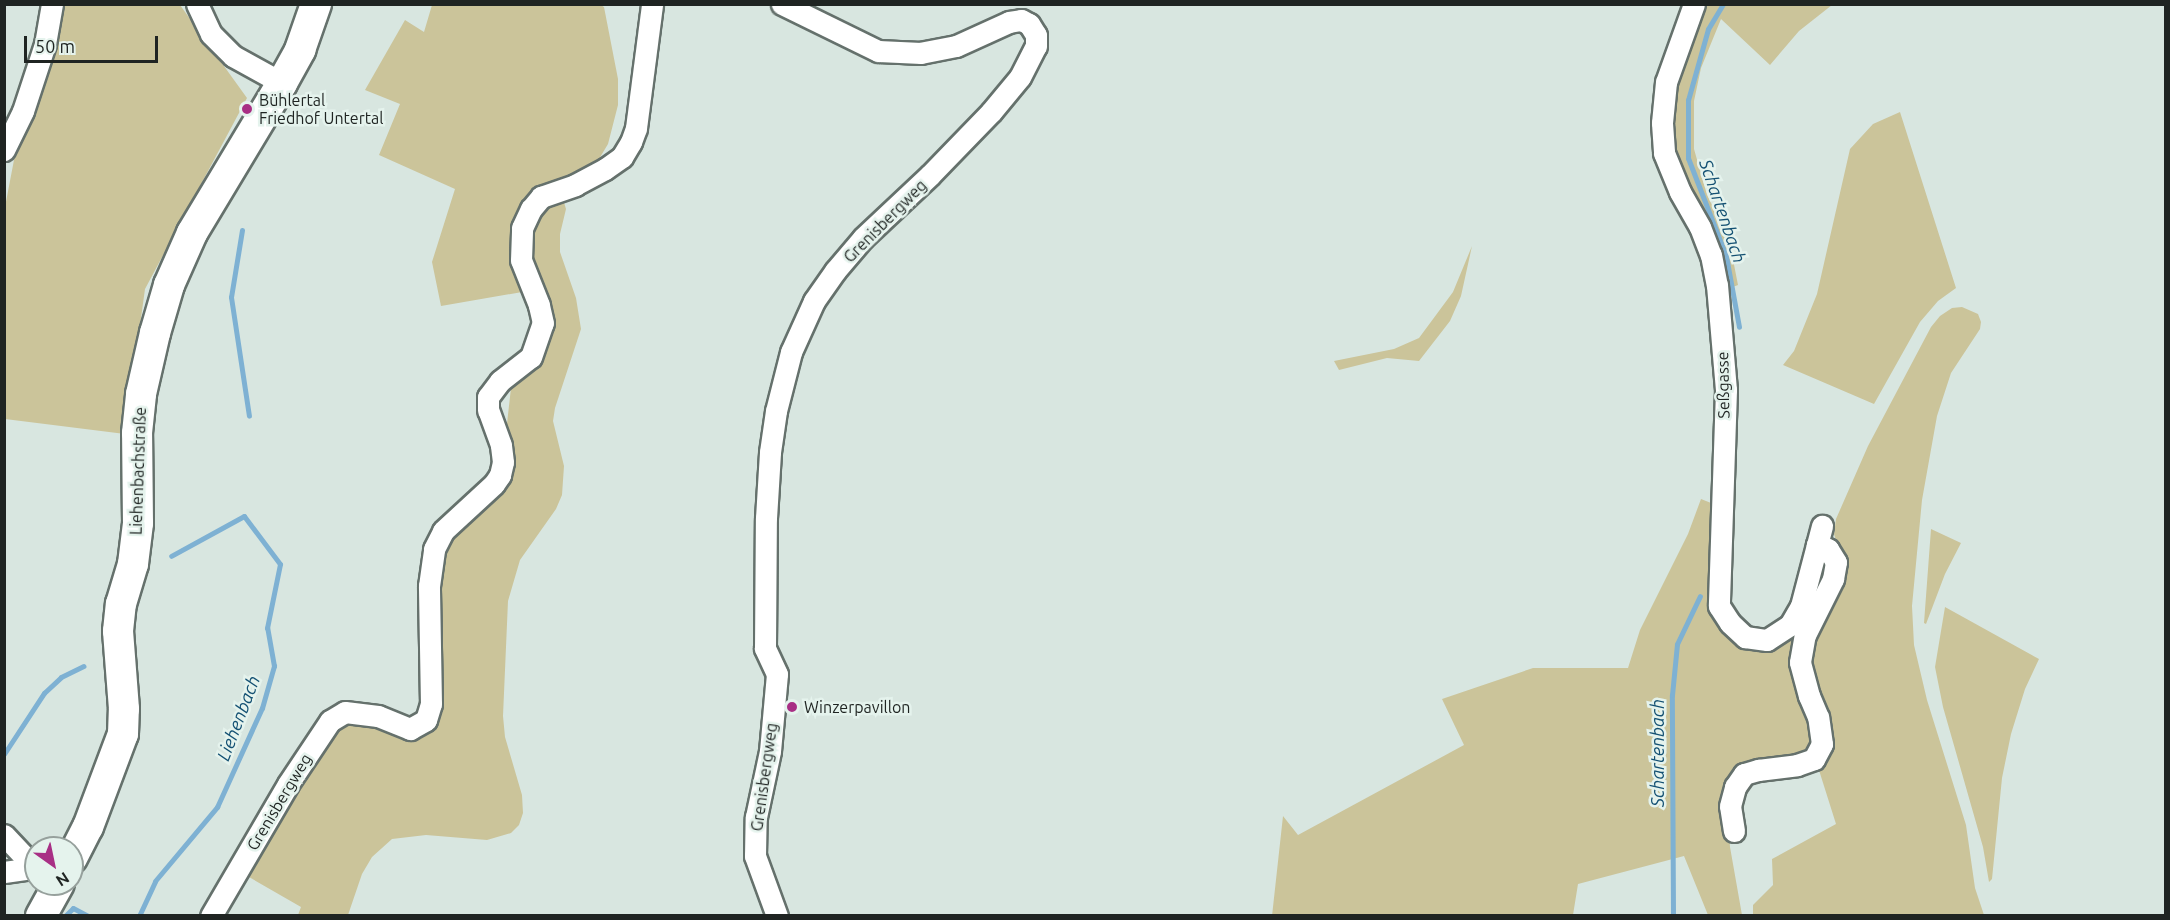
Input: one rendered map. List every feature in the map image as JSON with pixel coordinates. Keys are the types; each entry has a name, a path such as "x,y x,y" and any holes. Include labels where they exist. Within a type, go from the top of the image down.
{"street":[{"path":"4,150 23,111 45,44 52,4"},
{"path":"196,4 211,34 233,56 282,83"},
{"name":"Liehenbachstraße","path":"82,836 112,767 123,734 124,710 118,631 121,604 133,564 138,523 137,433 141,394 155,333 169,285 192,233 300,50 316,4"},
{"name":"Grenisbergweg","path":"211,915 288,784 330,721 345,712 378,716 410,729 426,720 431,704 429,586 434,549 443,531 454,518 494,484 500,474 503,462 501,445 488,410 488,397 500,381 531,357 543,323 539,305 521,260 522,228 531,208 541,197 605,169 622,157 631,142 636,128 652,4"},
{"name":"Grenisbergweg","path":"777,915 755,856 756,817 770,751 777,674 765,648 766,518 770,452 776,411 791,352 814,301 835,271 863,238 930,175 990,111 1020,77 1036,46 1036,35 1029,24 1021,20 1009,22 956,46 921,53 878,51 782,4"},
{"name":"Seßgasse","path":"1694,4 1666,82 1662,123 1664,153 1680,192 1700,227 1712,255 1717,285 1726,390 1719,606 1730,623 1745,637 1767,640 1790,625 1801,606 1820,536 1836,562 1833,579 1805,635 1800,663 1809,696 1818,717 1822,744 1814,759 1797,765 1744,774 1735,787 1730,806 1734,831"},
{"path":"4,835 24,856"},
{"path":"4,873 24,870"},
{"path":"41,915 52,896"}],"shaded area":[{"path":"599,4 604,7 618,79 618,105 608,144 599,159 584,170 533,194 528,291 441,306 432,262 455,189 379,155 400,104 365,90 405,20 424,32 432,5"},
{"path":"62,5 180,5 247,98 145,289 125,434 5,419 5,207 18,139"},
{"path":"1703,5 1832,5 1799,31 1770,65 1721,19 1701,68 1694,101 1694,149 1707,195 1729,239 1738,285 1725,290 1675,163 1669,99"},
{"path":"1900,112 1956,288 1938,301 1920,322 1874,404 1783,365 1794,351 1817,294 1850,149 1873,124"},
{"path":"563,199 566,209 560,234 560,252 576,298 581,329 555,408 553,421 564,466 562,495 556,509 520,560 508,601 503,716 505,737 522,795 523,813 519,825 511,833 487,840 426,835 392,839 372,857 362,874 348,915 298,915 301,907 242,873 334,728 350,717 371,719 414,738 430,733 434,726 434,663 442,545 500,486 512,379 538,355 526,248 541,206"},
{"path":"1472,246 1461,296 1450,321 1419,361 1387,358 1339,370 1334,361 1394,349 1419,338 1453,292"},
{"path":"1962,307 1978,314 1981,322 1980,329 1951,373 1937,416 1922,500 1912,606 1914,645 1927,700 1966,825 1975,888 1984,915 1753,916 1753,905 1773,885 1772,859 1836,824 1818,767 1807,662 1842,559 1834,534 1836,519 1868,446 1931,327 1940,316 1952,308"},
{"path":"1701,499 1716,505 1713,584 1762,648 1822,559 1828,562 1801,638 1816,730 1811,754 1760,764 1727,805 1730,847 1742,915 1708,915 1684,856 1578,884 1573,915 1272,916 1283,816 1298,835 1464,745 1442,699 1533,668 1628,668 1640,630 1688,534"},
{"path":"1931,529 1961,543 1945,574 1926,624 1924,623"},
{"path":"1945,607 2039,659 2025,689 2011,734 2002,778 1992,879 1989,882 1983,847 1943,707 1935,667"}],"waterway":[{"name":"Schartenbach","path":"1723,4 1708,29 1688,100 1688,158 1726,256 1739,327"},
{"name":"Liehenbach","path":"242,230 231,297 249,416"},
{"name":"Liehenbach","path":"139,916 155,881 217,807 262,708 274,666 267,628 280,564 244,516 171,556"},
{"name":"Schartenbach","path":"1673,916 1672,695 1677,644 1700,596"},
{"path":"4,754 44,693 61,677 84,666"},
{"name":"Liehenbach","path":"65,916 73,908 88,916"}],"place":[{"name":"Bühlertal Friedhof Untertal","path":"247,109"},
{"name":"Winzerpavillon","path":"792,707"}]}
